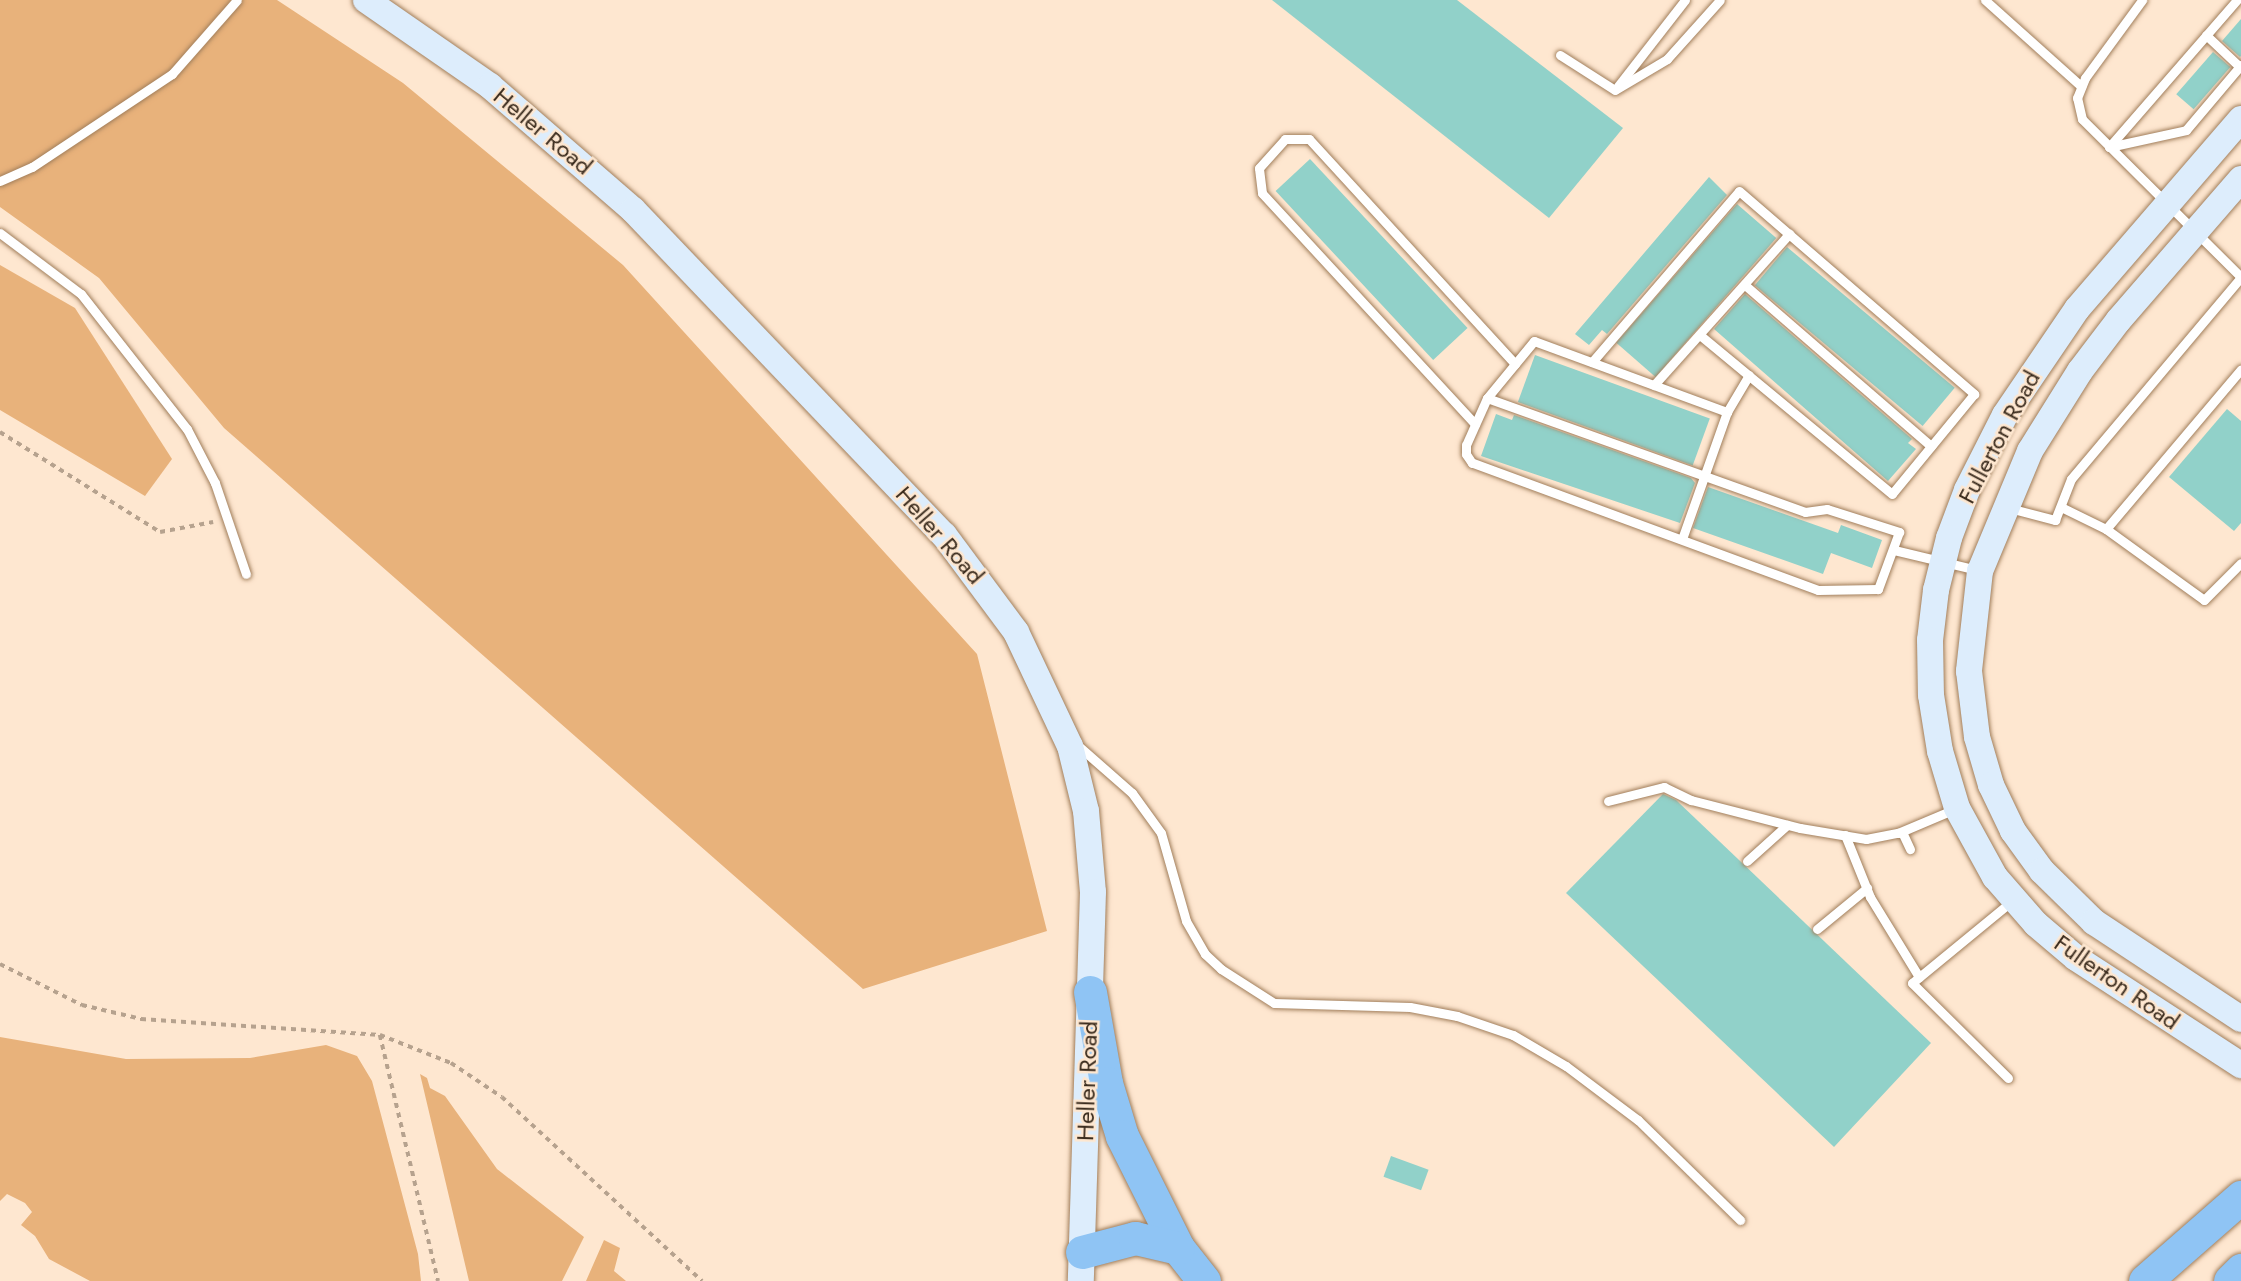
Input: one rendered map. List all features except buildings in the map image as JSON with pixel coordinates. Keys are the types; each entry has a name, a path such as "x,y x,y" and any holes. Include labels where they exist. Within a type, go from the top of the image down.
{"highway":[{"path":"1090,992 1106,1083 1122,1136 1178,1248 1204,1281"},
{"path":"2145,1281 2241,1197"},
{"path":"1082,1267 1135,1238 1178,1248"},
{"path":"2230,1281 2241,1269"}],"main road":[{"name":"Heller Road","path":"366,0 490,86 562,145 633,210 888,476 987,588 1023,643 1068,742 1086,811 1093,892 1082,1267"},
{"name":"Fullerton Road","path":"2241,119 2077,309 2021,389 1979,465 1942,562 1931,627 1931,695 1940,751 1957,808 1980,855 2013,900 2076,957 2241,1066"},
{"name":"Fullerton Road","path":"2241,179 2080,371 2046,422 2003,507 1980,571 1969,653 1973,714 1991,785 2013,831 2057,890 2084,914 2241,1019"}],"lane":[{"path":"0,181 32,167 172,74 237,0"},
{"path":"1615,90 1685,0"},
{"path":"1615,90 1667,59 1720,0"},
{"path":"1985,0 2081,86"},
{"path":"2003,507 2055,520 2071,479 2241,277 2193,234 2168,204 2082,119 2077,98 2081,86 2142,0"},
{"path":"2109,147 2237,0"},
{"path":"2109,147 2186,130 2241,66 2206,36"},
{"path":"1560,55 1615,90"},
{"path":"1475,424 1262,193 1259,168 1285,139 1309,139 1515,365"},
{"path":"1592,362 1739,191 1974,394 1892,494 1699,335"},
{"path":"0,233 89,304 187,429 228,519 246,574"},
{"path":"1654,385 1788,234"},
{"path":"1745,285 1931,446"},
{"path":"1488,398 1805,512 1827,509 1899,532 1878,589 1818,590 1472,463 1466,445 1488,398 1534,341 1727,412"},
{"path":"2106,528 2241,369"},
{"path":"1682,539 1727,412 1749,375"},
{"path":"2061,507 2106,528 2204,600 2241,563"},
{"path":"1894,550 1980,571"},
{"path":"1068,742 1092,755 1132,793 1156,825 1186,921 1205,954 1222,970 1274,1003 1410,1007 1457,1016 1513,1035 1566,1066 1638,1120 1740,1220"},
{"path":"1608,801 1664,787 1691,800 1787,825 1866,839 1902,832 1957,808"},
{"path":"1747,861 1787,825"},
{"path":"1902,832 1910,849"},
{"path":"1845,835 1867,888 1919,977"},
{"path":"1818,929 1867,888"},
{"path":"2008,1077 1912,983 2013,900"}],"path":[{"path":"0,432 160,532 228,519"},
{"path":"0,964 82,1005 141,1019 380,1035 451,1063 502,1097 702,1281"},
{"path":"380,1035 438,1281"}],"shaded area":[{"path":"0,0 277,0 403,83 623,265 977,654 1047,931 863,989 224,428 99,278 0,207"},
{"path":"0,265 75,308 172,459 145,496 0,410"},
{"path":"0,1037 126,1059 250,1058 326,1045 357,1056 372,1081 418,1254 421,1281 90,1281 49,1259 35,1236 21,1225 32,1212 25,1203 7,1194 0,1201"},
{"path":"420,1074 427,1078 430,1088 445,1096 497,1169 584,1237 562,1281 469,1281"},
{"path":"604,1240 620,1248 614,1271 626,1281 586,1281"}]}
